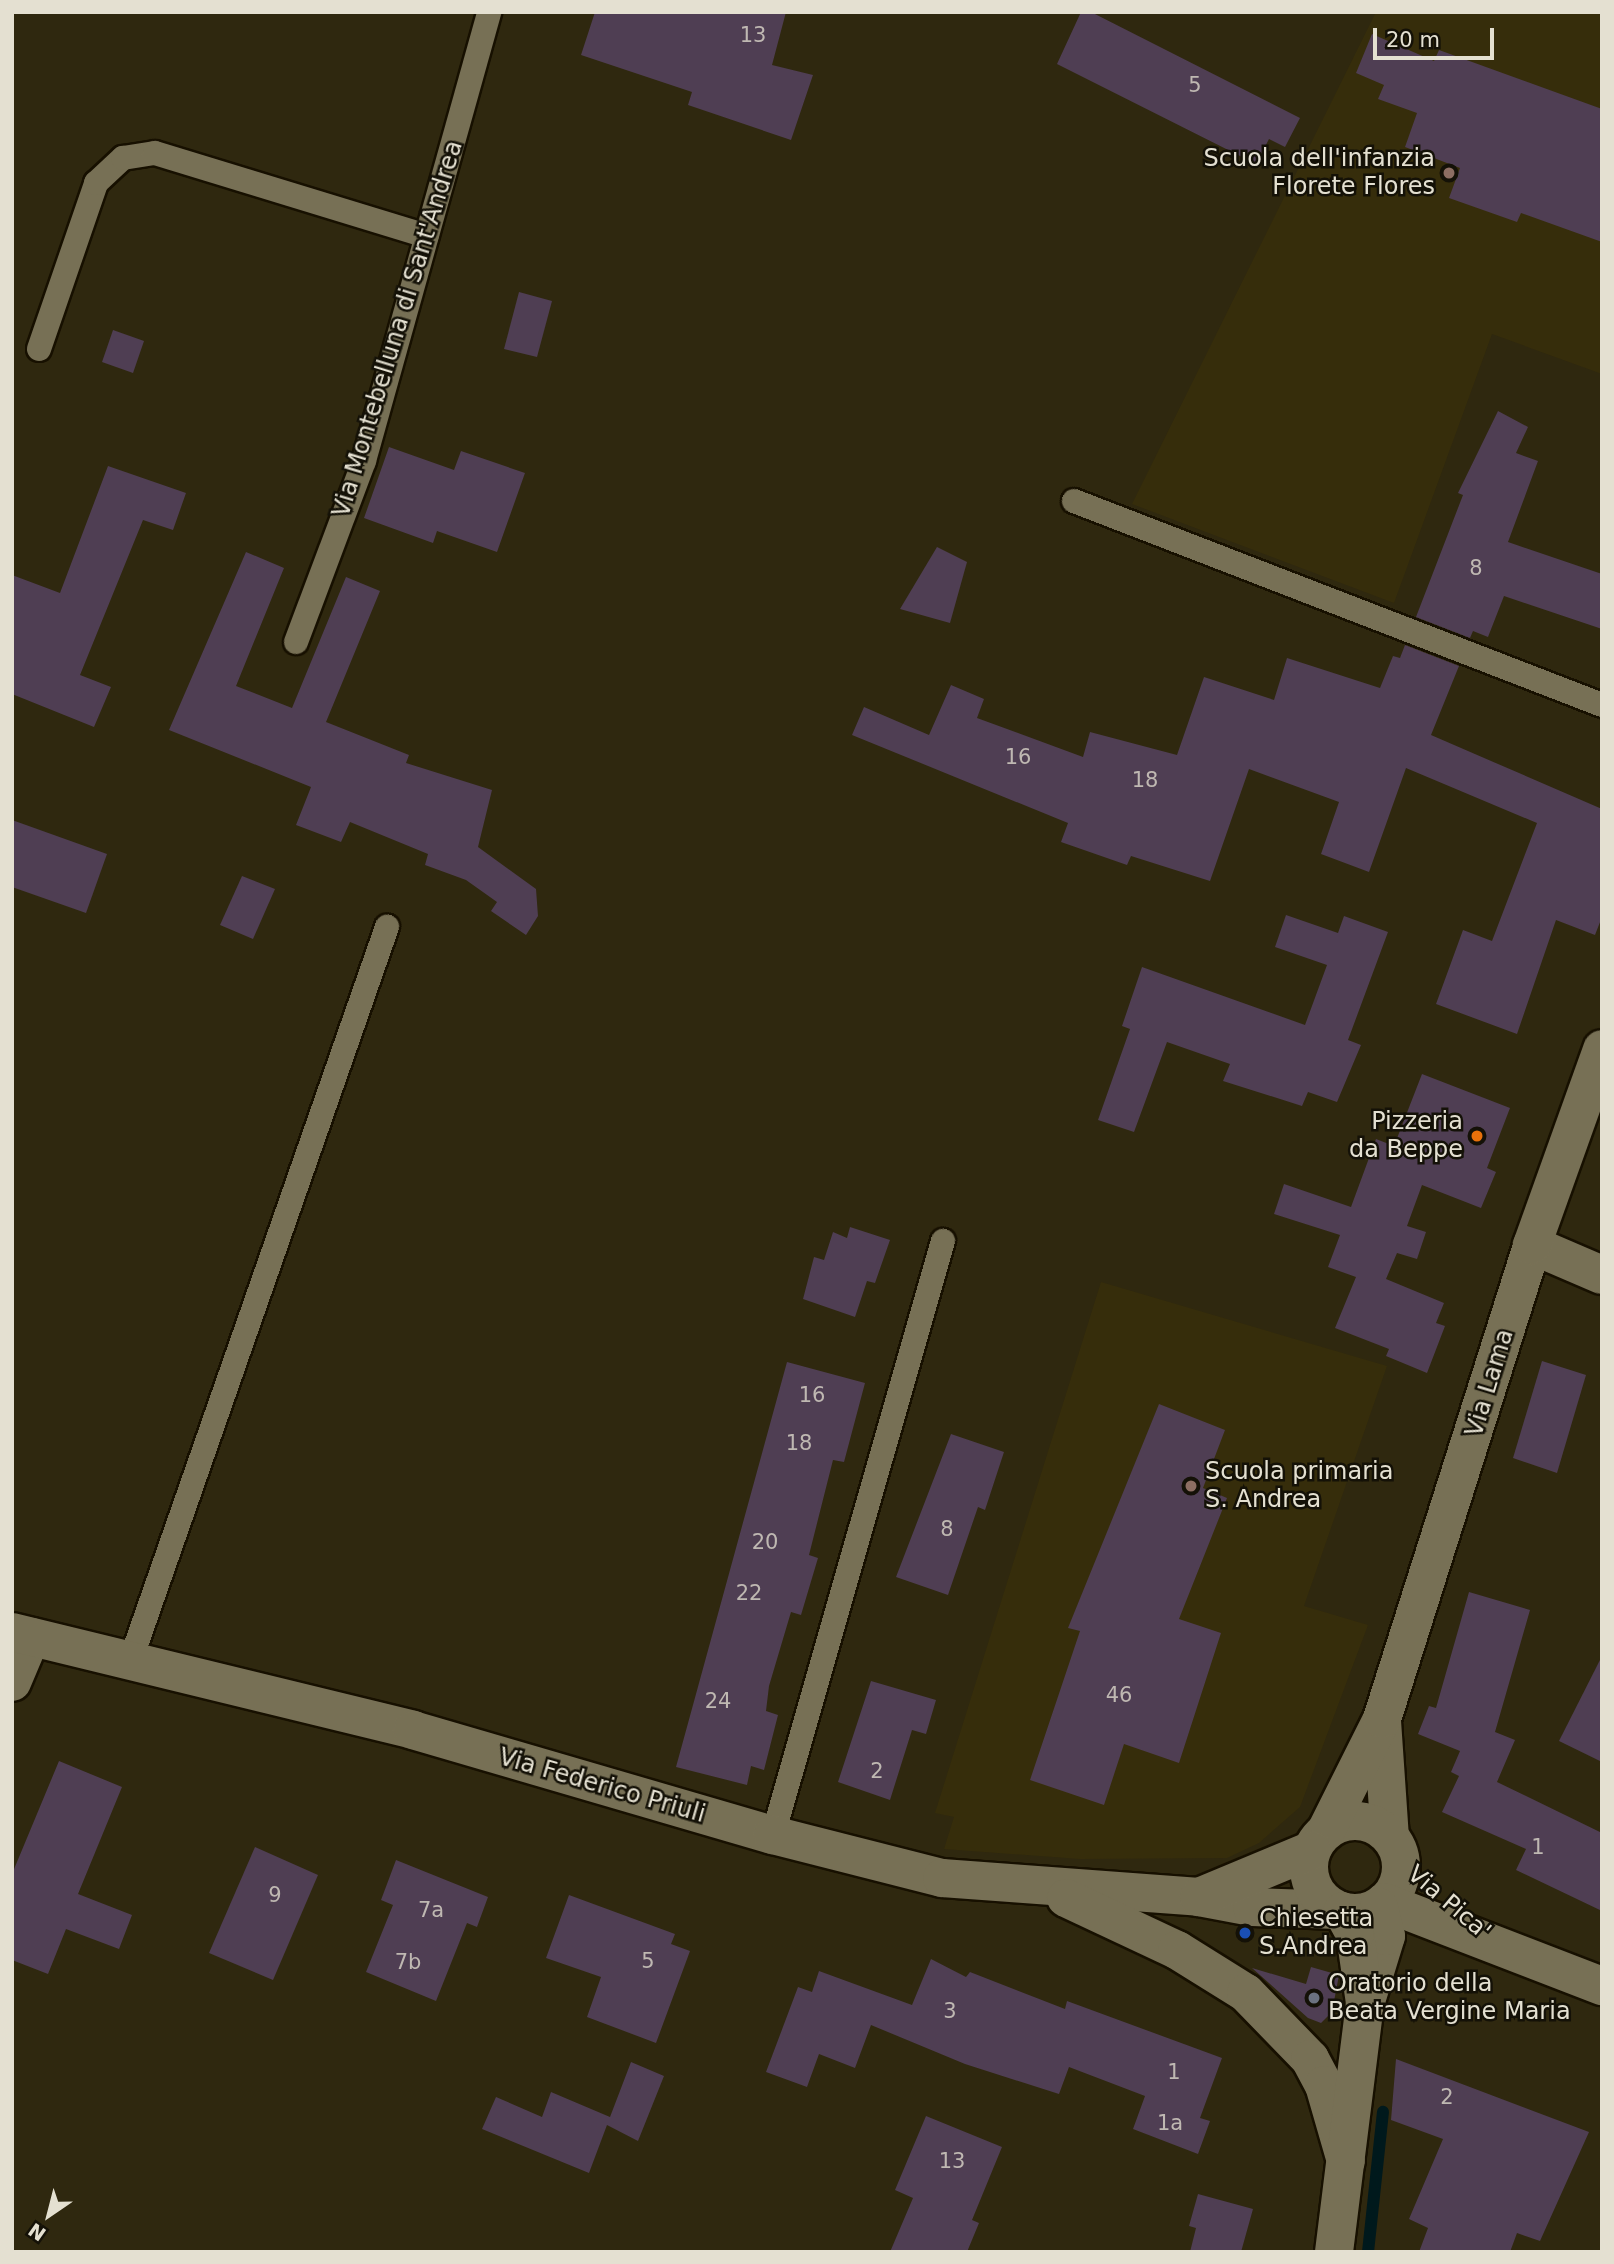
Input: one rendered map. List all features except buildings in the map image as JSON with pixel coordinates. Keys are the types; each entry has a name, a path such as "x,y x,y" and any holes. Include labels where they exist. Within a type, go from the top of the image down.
{"street":[{"name":"Via Lama","path":"1320,1839 1382,1719 1532,1245 1602,1049"},
{"path":"1532,1245 1602,1275"},
{"name":"Via Federico Priuli","path":"22,1634 413,1730 773,1835 942,1878 1199,1898 1252,1907 1361,1908"},
{"path":"12,1682 22,1634"},
{"name":"Via Lama","path":"1382,1719 1395,1849"},
{"path":"1334,2252 1365,2003 1354,1934 1361,1908 1397,1884 1395,1849 1367,1822 1320,1839 1312,1885 1361,1908"},
{"name":"Via Federico Priuli","path":"1199,1898 1320,1839"},
{"name":"Via Pica'","path":"1395,1849 1417,1883 1497,1944"},
{"path":"1024,1886 1087,1906 1177,1950 1246,1993 1310,2059 1324,2085 1346,2161"},
{"name":"Via Pica'","path":"1361,1908 1497,1944 1602,1986"}],"lane":[{"name":"Via Montebelluna di Sant'Andrea","path":"296,642 364,461 489,12"},
{"path":"39,349 96,183 123,159 155,153 427,236"},
{"path":"1074,501 1602,705"},
{"path":"130,1662 387,927"},
{"path":"773,1835 943,1241"}],"shaded area":[{"name":"Scuola dell'infanzia Florete Flores","path":"1376,12 1602,12 1602,374 1492,334 1394,603 1132,504"},
{"name":"Scuola primaria S. Andrea","path":"1101,1282 1387,1366 1304,1606 1368,1625 1300,1807 1259,1843 1227,1858 1080,1859 944,1849 954,1817 935,1813"}],"waterway":[{"path":"1368,2252 1383,2112"}],"place":[{"name":"Scuola dell'infanzia Florete Flores","path":"1449,173"},
{"name":"Pizzeria da Beppe","path":"1477,1136"},
{"name":"Scuola primaria S. Andrea","path":"1191,1486"},
{"name":"Chiesetta S.Andrea","path":"1245,1933"},
{"name":"Oratorio della Beata Vergine Maria","path":"1314,1998"}]}
